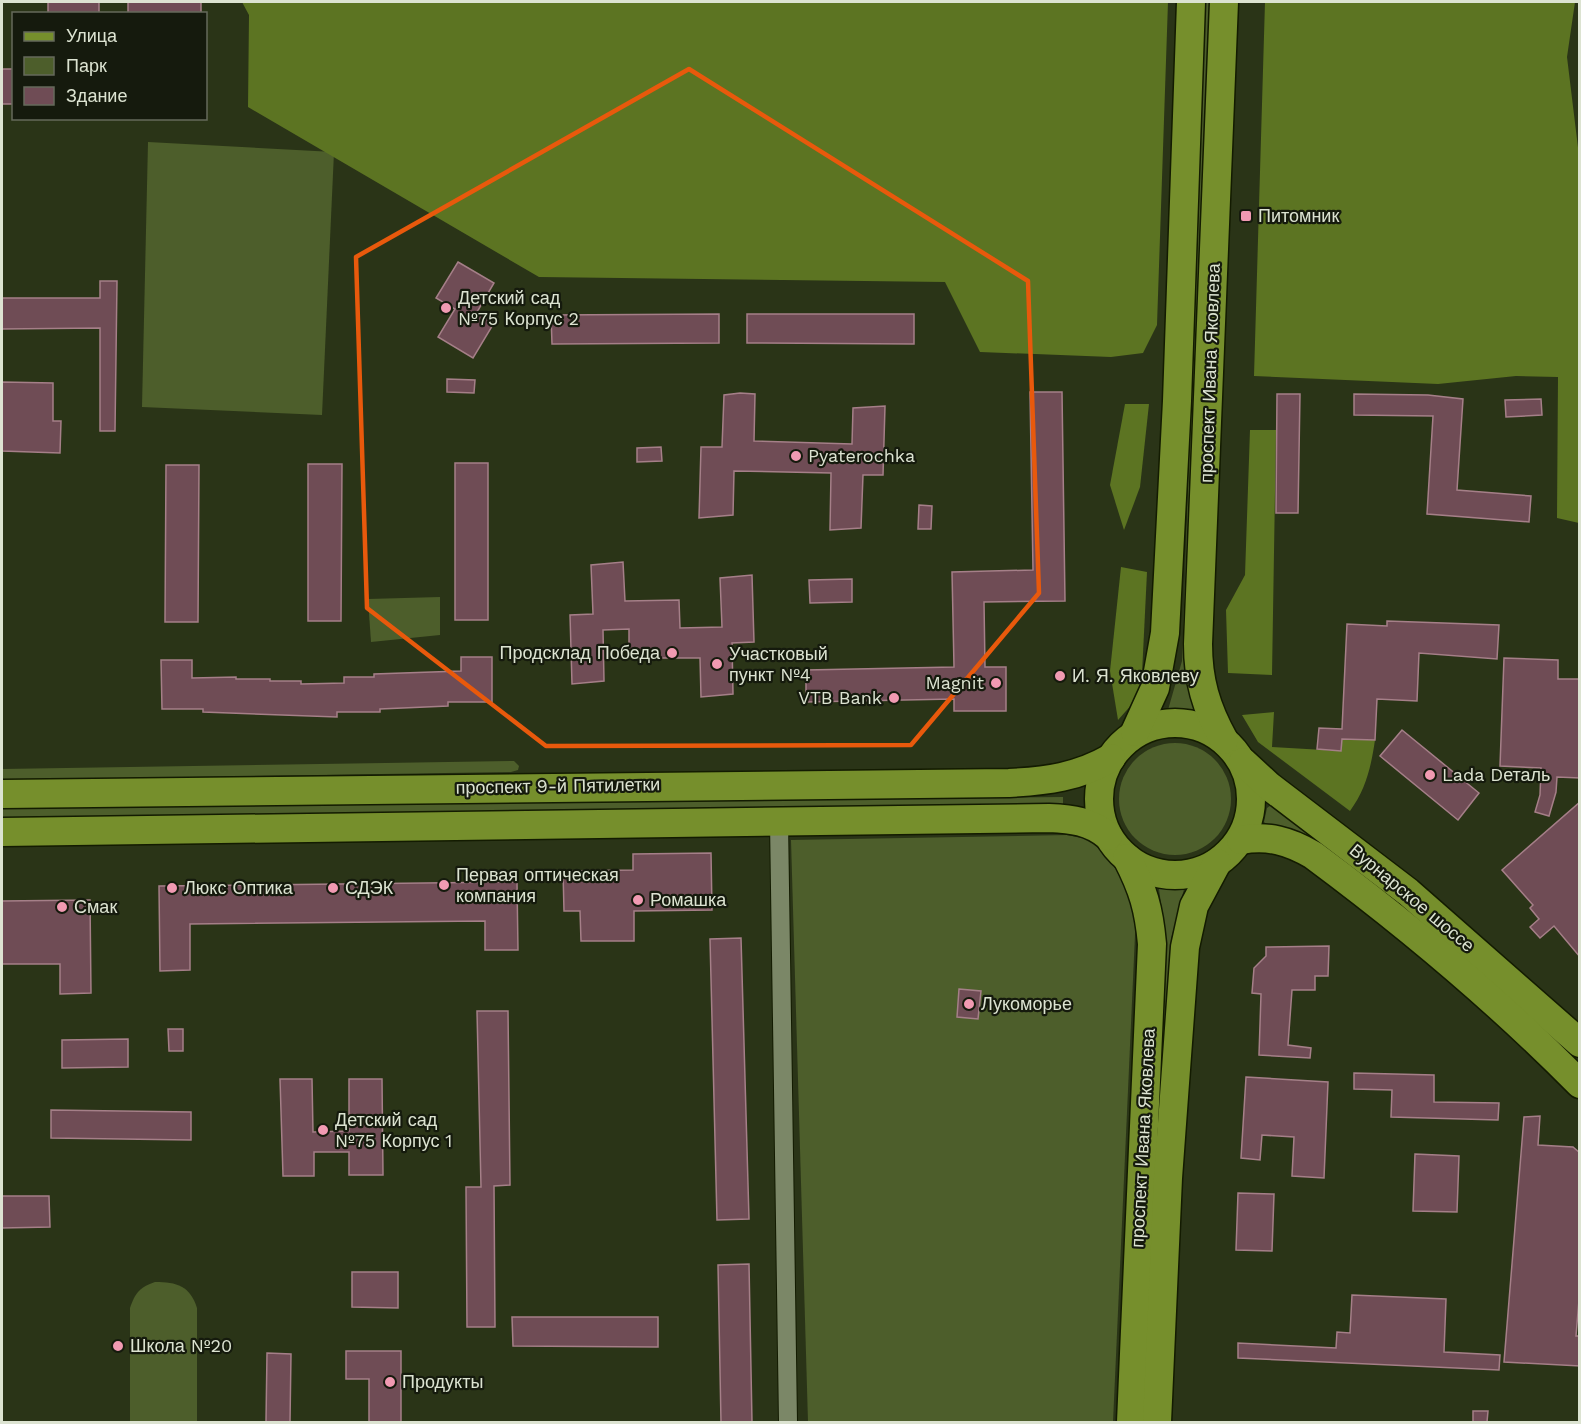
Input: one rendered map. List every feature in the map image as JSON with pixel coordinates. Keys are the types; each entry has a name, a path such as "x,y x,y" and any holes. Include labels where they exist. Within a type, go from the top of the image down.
{"main road":[{"name":"проспект Ивана Яковлева","path":"1135,732 1155,688 1165,633 1177,401 1191,2"},
{"name":"проспект Ивана Яковлева","path":"1224,2 1198,666 1205,702 1232,749"},
{"path":"1176,723 1208,731 1232,749 1249,778 1252,798 1247,828 1241,840 1217,863 1180,874 1160,873 1126,858 1108,836 1101,820 1099,806 1102,781 1111,758 1135,732 1149,726 1176,723"},
{"name":"Вурнарское шоссе","path":"1232,749 1269,786 1408,892 1580,1043"},
{"name":"проспект 9-й Пятилетки","path":"2,794 1009,783 1059,779 1077,775 1111,758"},
{"path":"2,832 1057,818 1090,824 1108,836"},
{"name":"Вурнарское шоссе","path":"1241,840 1274,839 1296,845 1313,855 1407,929 1516,1024 1580,1084"},
{"name":"проспект Ивана Яковлева","path":"1126,858 1142,886 1149,910 1152,944 1131,1422"},
{"name":"проспект Ивана Яковлева","path":"1157,1422 1168,1178 1185,947 1194,906 1217,863"},
{"path":"1516,1024 1535,1002"}],"street":[{"path":"779,821 788,1422"}],"highlighted area":[{"path":"689,69 1028,281 1039,593 911,745 546,746 367,608 356,257"}],"green space":[{"path":"242,2 1168,2 1157,325 1143,353 1111,357 980,352 945,282 539,277 248,107 249,15"},
{"path":"1205,2 1213,2 1203,711 1168,710 1182,661"},
{"path":"1265,2 1575,2 1567,57 1580,164 1579,523 1557,518 1558,377 1516,376 1438,384 1254,376"},
{"path":"148,142 334,152 322,415 142,407"},
{"path":"1125,404 1149,404 1140,487 1124,530 1110,485"},
{"path":"1250,430 1276,430 1272,675 1228,673 1226,610 1245,575"},
{"path":"1121,567 1147,572 1141,694 1118,720 1110,671"},
{"path":"440,597 440,635 371,642 368,599"},
{"path":"1274,712 1272,747 1341,751 1342,739 1375,740 1367,777 1350,811 1258,742 1242,715"},
{"path":"1175,743 1196,747 1215,759 1227,778 1231,799 1227,820 1215,839 1196,851 1175,855 1154,851 1135,839 1123,820 1119,799 1123,778 1135,759 1154,747"},
{"path":"514,761 519,766 518,770 511,772 2,780 2,769"},
{"path":"1063,797 1063,805 2,819 2,808"},
{"path":"1271,805 1353,861 1500,985 1294,831 1267,825 1264,822 1267,808"},
{"path":"1067,835 1106,843 1132,870 1136,913 1113,1422 808,1422 791,840"},
{"path":"1159,889 1184,889 1171,939 1149,1422 1143,1422 1166,940"},
{"path":"155,1282 176,1284 182,1287 191,1295 197,1308 197,1422 130,1422 130,1308 139,1291"}],"building":[{"path":"48,2 99,2 99,12 48,12"},
{"path":"128,2 201,2 201,12 128,12"},
{"path":"2,69 12,69 12,104 2,104"},
{"path":"458,262 494,283 477,312 494,323 473,358 438,337 455,309 436,298"},
{"path":"100,281 117,281 115,431 100,431 100,328 2,329 2,298 100,298"},
{"path":"719,314 719,343 552,344 551,315"},
{"path":"747,314 914,314 914,344 747,343"},
{"path":"447,379 475,380 474,393 447,392"},
{"path":"2,382 53,383 53,421 61,421 60,453 2,451"},
{"path":"1030,392 1062,392 1065,601 984,602 985,667 1006,667 1006,711 954,711 954,699 806,702 806,670 954,667 952,572 1033,570"},
{"path":"755,394 754,441 852,444 853,408 885,406 883,475 863,475 861,528 830,530 831,473 734,471 733,515 699,518 701,447 722,447 724,395"},
{"path":"1277,394 1300,394 1298,513 1276,513"},
{"path":"1354,394 1428,395 1463,399 1457,490 1531,496 1529,522 1427,514 1433,416 1354,415"},
{"path":"1541,399 1542,415 1506,417 1505,400"},
{"path":"661,447 662,461 637,462 637,448"},
{"path":"455,463 488,463 488,620 455,620"},
{"path":"308,464 342,464 341,621 308,621"},
{"path":"166,465 199,465 198,622 165,622"},
{"path":"919,505 932,506 931,529 918,529"},
{"path":"623,562 625,601 679,600 680,628 722,627 720,578 752,575 754,642 732,643 733,694 701,697 700,658 629,658 629,629 603,630 604,681 572,684 570,615 593,614 591,565"},
{"path":"852,579 852,602 810,603 809,580"},
{"path":"1387,621 1499,625 1497,659 1419,653 1417,701 1377,699 1375,740 1342,739 1341,751 1317,749 1319,728 1342,729 1347,624 1387,626"},
{"path":"461,657 492,657 492,702 448,702 448,706 380,709 380,712 337,712 337,717 203,712 203,709 162,709 161,660 192,660 192,678 236,677 236,679 301,681 301,684 344,683 344,677 374,677 374,674 461,671"},
{"path":"1504,658 1558,660 1558,679 1580,679 1580,778 1557,777 1556,792 1549,816 1535,812 1540,795 1541,768 1500,766"},
{"name":"Lada Dеталь","path":"1402,730 1479,793 1458,820 1380,756"},
{"path":"1580,802 1580,957 1554,926 1540,938 1530,927 1539,919 1530,908 1533,905 1502,870"},
{"name":"Ромашка","path":"711,853 712,910 634,911 634,941 581,941 580,911 564,911 563,871 633,870 633,854"},
{"path":"517,882 518,950 485,950 485,921 190,924 190,970 160,971 159,886"},
{"path":"90,900 91,993 60,994 60,964 2,964 2,901"},
{"path":"741,938 749,1219 717,1220 710,939"},
{"path":"1329,946 1328,976 1315,976 1315,990 1292,990 1288,1045 1311,1048 1310,1058 1259,1055 1261,994 1252,993 1254,968 1266,956 1266,947"},
{"name":"Лукоморье","path":"959,989 981,991 978,1019 957,1017"},
{"path":"477,1011 508,1011 510,1185 494,1186 495,1327 467,1327 466,1187 481,1187"},
{"path":"168,1029 183,1029 183,1051 169,1051"},
{"path":"128,1039 128,1067 62,1068 62,1040"},
{"path":"1354,1073 1434,1075 1434,1102 1499,1103 1498,1120 1391,1117 1392,1090 1354,1089"},
{"path":"1246,1077 1328,1082 1324,1178 1292,1176 1294,1137 1262,1135 1260,1160 1241,1158"},
{"path":"280,1079 312,1079 313,1132 349,1131 349,1079 382,1079 383,1175 349,1175 349,1152 314,1152 314,1176 283,1176"},
{"path":"51,1110 191,1112 191,1140 51,1138"},
{"path":"1540,1116 1538,1145 1573,1147 1580,1153 1580,1288 1576,1336 1580,1336 1580,1366 1504,1362 1524,1117"},
{"path":"1415,1154 1459,1156 1457,1212 1413,1211"},
{"path":"1238,1193 1274,1194 1272,1251 1236,1250"},
{"path":"2,1196 49,1196 50,1227 2,1228"},
{"path":"749,1264 752,1422 721,1422 718,1265"},
{"path":"352,1272 398,1272 398,1308 352,1307"},
{"path":"1352,1295 1446,1299 1444,1352 1500,1355 1499,1370 1238,1358 1238,1343 1336,1348 1337,1332 1350,1333"},
{"path":"512,1317 658,1317 658,1347 513,1346"},
{"path":"346,1351 401,1351 401,1422 369,1422 369,1379 346,1379"},
{"path":"267,1353 291,1354 290,1422 266,1422"},
{"path":"1473,1411 1488,1411 1487,1422 1473,1422"}],"place":[{"name":"Питомник","path":"1246,216"},
{"name":"Детский сад №75 Корпус 2","path":"446,308"},
{"name":"Pyaterochka","path":"796,456"},
{"name":"Продсклад Победа","path":"672,653"},
{"name":"Участковый пункт №4","path":"717,664"},
{"name":"И. Я. Яковлеву","path":"1060,676"},
{"name":"Magnit","path":"996,683"},
{"name":"VTB Bank","path":"894,698"},
{"name":"Lada Dеталь","path":"1430,775"},
{"name":"Первая оптическая компания","path":"444,885"},
{"name":"Люкс Оптика","path":"172,888"},
{"name":"СДЭК","path":"333,888"},
{"name":"Ромашка","path":"638,900"},
{"name":"Смак","path":"62,907"},
{"name":"Лукоморье","path":"969,1004"},
{"name":"Детский сад №75 Корпус 1","path":"323,1130"},
{"name":"Школа №20","path":"118,1346"},
{"name":"Продукты","path":"390,1382"}]}
